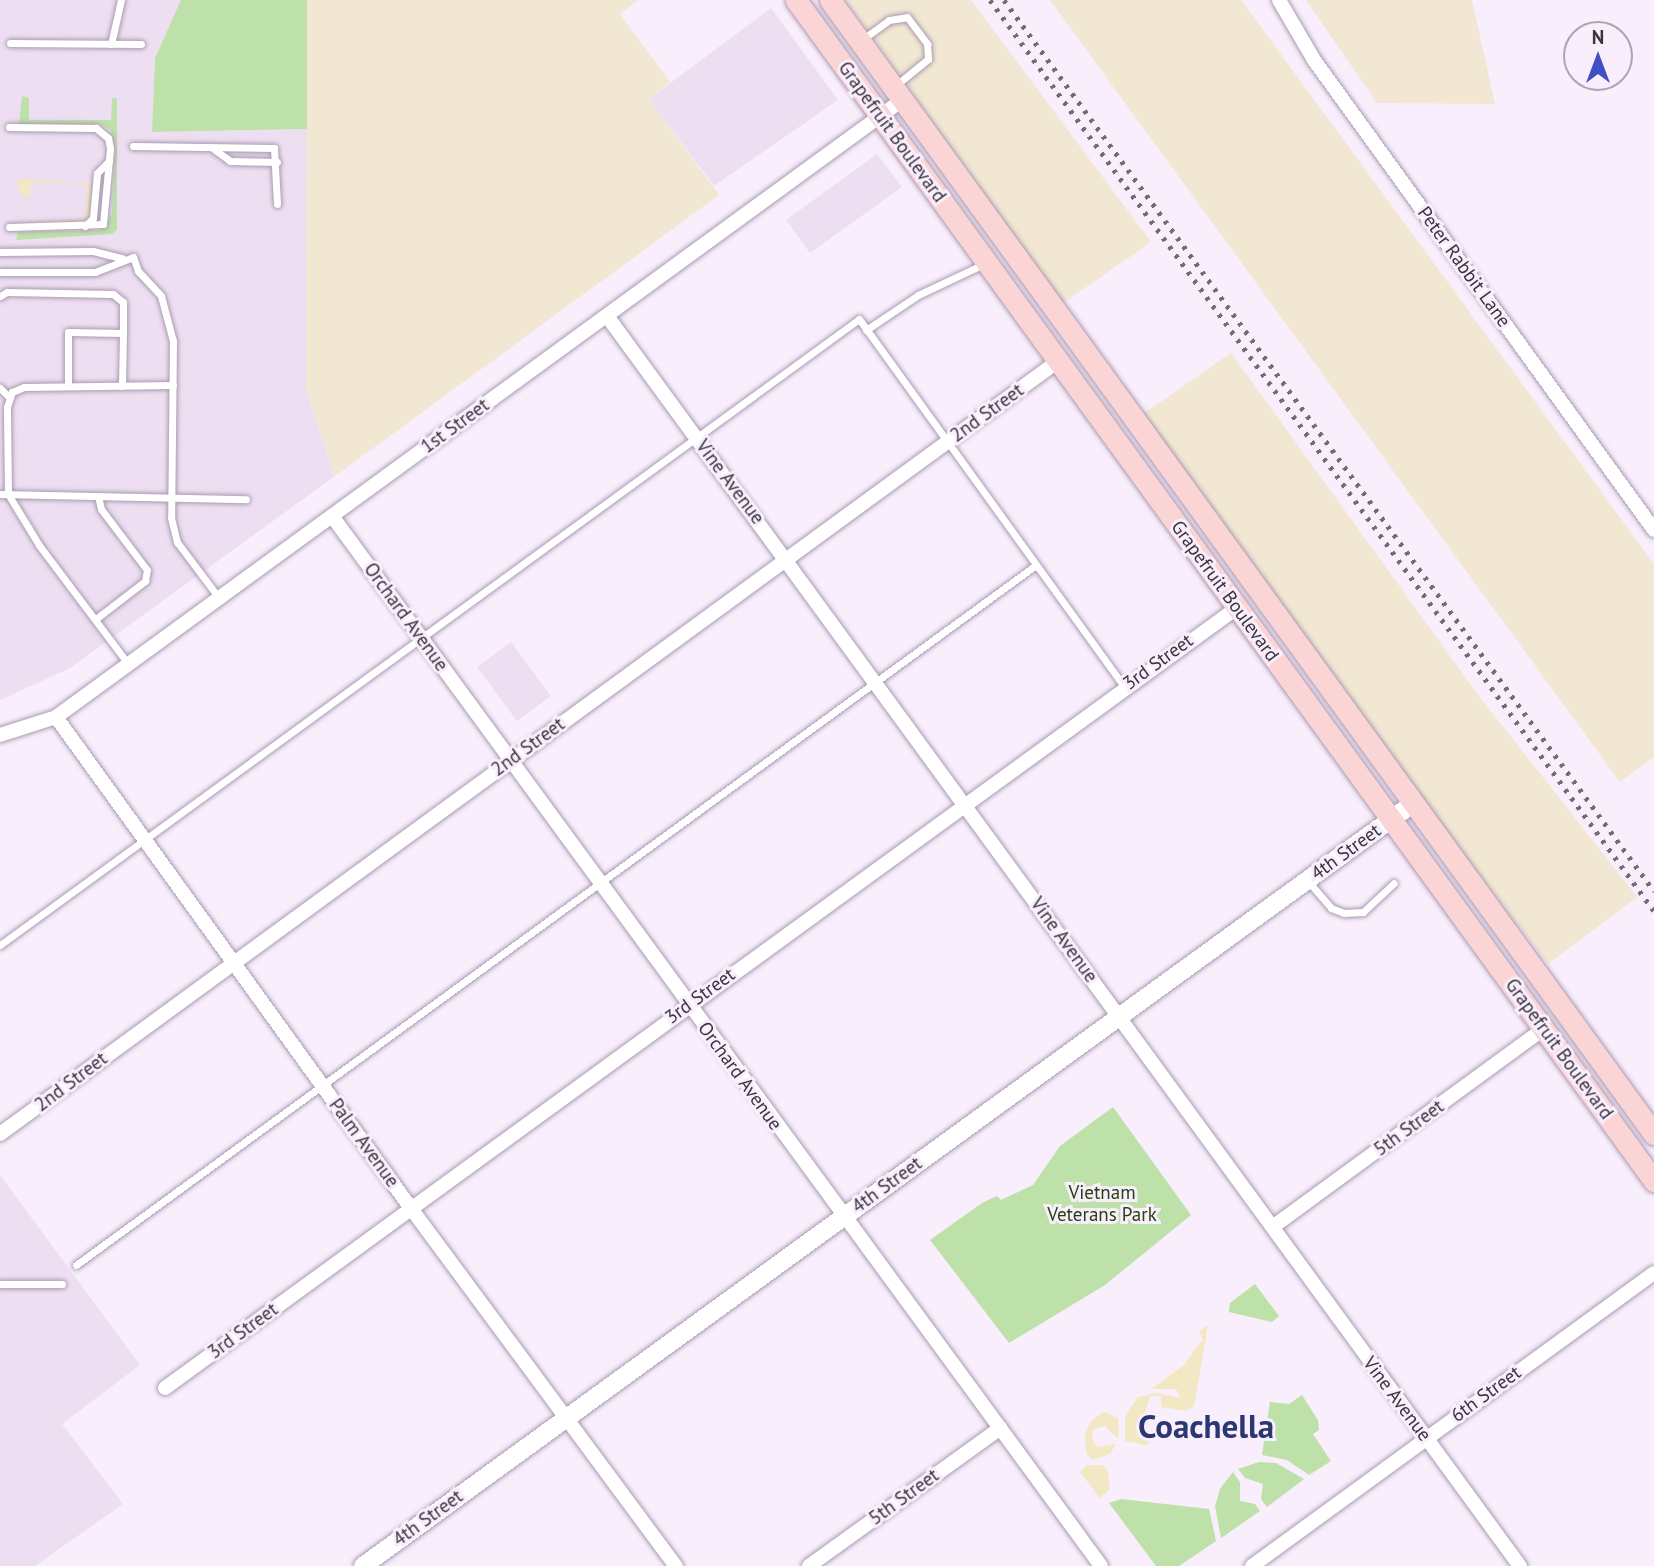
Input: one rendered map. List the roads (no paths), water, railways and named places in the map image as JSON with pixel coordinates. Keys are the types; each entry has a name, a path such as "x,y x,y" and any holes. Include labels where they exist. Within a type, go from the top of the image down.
{"main road":[{"name":"Grapefruit Boulevard","path":"796,0 878,117 1238,607 1654,1181"},
{"name":"Grapefruit Boulevard","path":"830,0 1411,805 1654,1135"}],"street":[{"name":"Peter Rabbit Lane","path":"1279,0 1314,60 1654,530"},
{"name":"1st Street","path":"0,735 56,717 129,665 878,117 898,94"},
{"name":"Vine Avenue","path":"607,316 787,558 1520,1566"},
{"name":"2nd Street","path":"0,1134 1058,361"},
{"name":"Orchard Avenue","path":"332,516 1101,1566"},
{"name":"3rd Street","path":"165,1388 1124,687 1238,607"},
{"name":"Palm Avenue","path":"56,717 410,1207 676,1566"},
{"name":"4th Street","path":"363,1566 1118,1014 1411,805"},
{"name":"5th Street","path":"1273,1226 1545,1028"},
{"name":"6th Street","path":"1252,1566 1654,1273"},
{"name":"5th Street","path":"809,1566 1000,1428"}],"lane":[{"path":"111,44 121,0"},
{"path":"859,41 890,20 907,18 928,44 928,59 898,94"},
{"path":"10,43 141,44"},
{"path":"9,127 96,128 108,138 109,161 106,220 98,226 9,227"},
{"path":"133,146 271,147 276,150 277,204"},
{"path":"211,146 230,161 277,162"},
{"path":"81,227 93,218 97,173 109,161"},
{"path":"0,252 93,251 122,258 133,257 138,271 161,296 173,341 171,497 177,542 219,598"},
{"path":"0,272 95,272 122,258"},
{"path":"866,330 918,295 986,262"},
{"path":"0,296 7,292 113,294 123,302 122,386"},
{"path":"0,945 859,319 1124,687"},
{"path":"68,386 68,332 123,333"},
{"path":"129,665 4,494 10,398 24,387 173,385"},
{"path":"0,388 10,398"},
{"path":"4,494 246,499"},
{"path":"97,618 145,581 147,570 101,509 98,496"},
{"path":"76,1265 1036,565"},
{"path":"1306,880 1331,908 1344,913 1363,912 1394,883"},
{"path":"0,1284 62,1284"}],"railway":[{"path":"990,0 1654,911"},
{"path":"1004,0 1654,891"}],"district":[{"name":"Coachella","path":"1206,1426"}],"park label":[{"name":"Vietnam Veterans Park","path":"1102,1204"}]}
